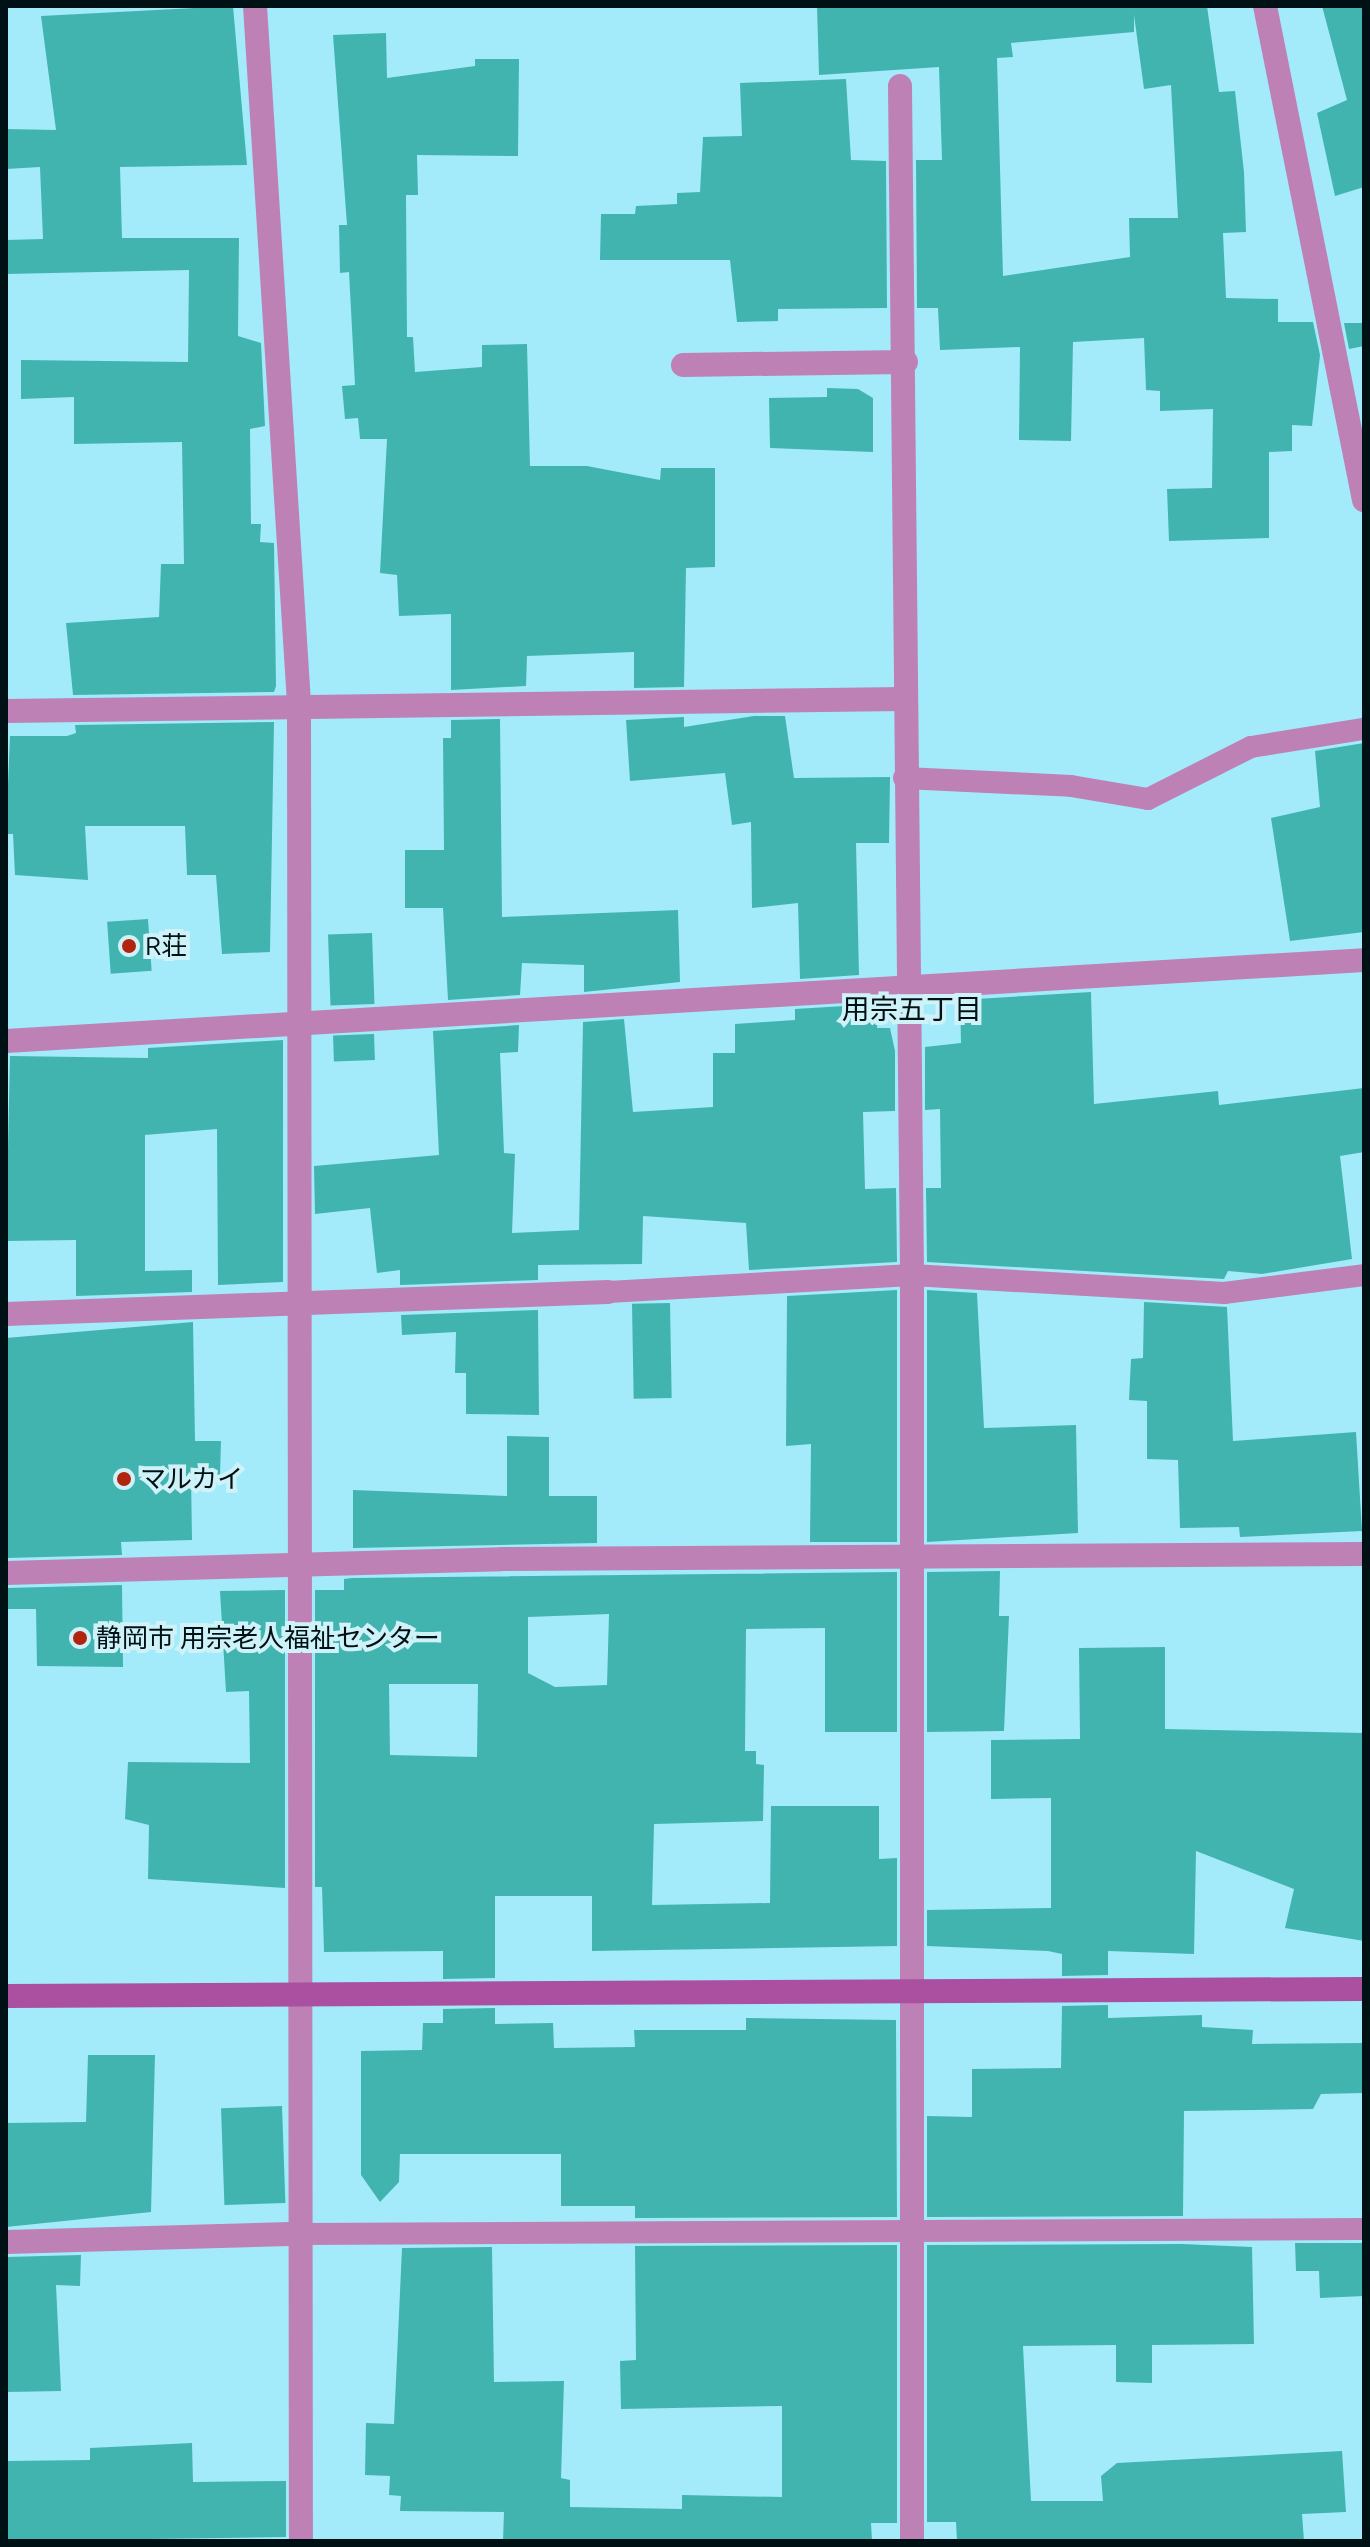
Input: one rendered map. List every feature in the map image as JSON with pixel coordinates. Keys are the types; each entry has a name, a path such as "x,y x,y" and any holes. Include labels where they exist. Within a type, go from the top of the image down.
{"street":[{"path":"255,6 299,704 295,1303 301,2541"},
{"path":"1265,6 1364,500"},
{"path":"900,86 906,362 904,778 911,989 912,1275 907,1561 911,1989 907,2227 912,2541"},
{"path":"683,365 906,362"},
{"path":"6,711 299,704 904,699"},
{"path":"6,1041 1364,960"},
{"path":"6,1314 608,1292"},
{"path":"6,1573 296,1568 502,1559 907,1561 1364,1554"},
{"path":"6,1996 1364,1989"},
{"path":"6,2242 299,2234"}],"lane":[{"path":"904,778 1071,786 1148,799 1251,747 1364,729"},
{"path":"608,1292 912,1275 1224,1293 1364,1275"},
{"path":"299,2234 907,2227 1364,2229"}],"building":[{"path":"233,6 247,165 120,167 122,238 239,238 238,336 261,343 265,426 250,429 251,524 261,524 260,542 274,543 276,686 274,692 73,695 66,623 159,617 161,564 184,564 182,442 74,444 74,397 21,399 21,360 188,362 189,270 6,274 6,240 43,239 40,167 6,169 6,129 56,130 41,16"},
{"path":"817,6 1207,6 1219,92 1235,91 1244,172 1246,232 1223,233 1226,298 1278,299 1278,322 1313,322 1320,355 1312,426 1292,425 1292,451 1269,452 1269,538 1169,541 1167,489 1212,488 1213,409 1160,411 1160,391 1146,390 1144,338 1073,342 1071,441 1019,440 1020,347 940,350 938,308 917,308 916,160 942,160 939,67 819,75","holes":["1134,15 1144,89 1171,85 1178,218 1129,218 1130,257 1003,276 997,58 1013,57 1011,43 1134,32"]},
{"path":"1322,6 1364,6 1364,187 1335,196 1317,113 1347,100"},
{"path":"386,33 387,78 475,66 475,59 519,59 518,156 417,155 418,195 406,195 407,337 413,337 415,372 482,367 482,345 527,344 530,466 587,466 660,480 661,468 715,468 715,567 686,568 684,687 634,688 634,652 527,656 526,686 451,690 451,614 399,616 397,575 380,573 387,439 360,439 358,418 345,419 342,386 355,385 349,272 340,273 339,225 347,225 333,35"},
{"path":"846,79 851,160 886,161 887,308 778,309 778,321 737,322 730,260 600,260 601,214 635,214 636,206 677,204 677,193 700,192 703,137 742,136 740,83"},
{"path":"1344,323 1364,323 1364,346 1349,349"},
{"path":"827,388 858,389 873,398 873,452 770,448 769,398 827,397"},
{"path":"754,716 785,716 794,778 890,777 889,843 856,843 859,975 800,979 798,903 752,908 751,822 732,825 725,773 630,781 626,720 684,717 684,727"},
{"path":"500,719 502,917 678,910 680,982 584,992 584,965 522,963 520,995 448,1000 443,908 405,908 405,850 444,850 443,738 451,738 451,720"},
{"path":"274,722 270,952 222,954 216,875 187,875 185,826 85,826 88,880 15,875 13,834 6,834 10,736 67,736 76,733 75,725"},
{"path":"1364,743 1364,932 1290,941 1271,818 1320,807 1315,751"},
{"name":"R荘","path":"148,919 152,971 111,974 107,922"},
{"path":"372,933 374,1004 331,1005 328,935"},
{"path":"1091,992 1094,1104 1218,1091 1219,1105 1364,1088 1364,1152 1340,1156 1352,1259 1262,1274 1228,1271 1224,1279 927,1262 926,1188 941,1188 940,1109 925,1110 925,1047 961,1043 960,1000"},
{"path":"878,1004 877,1028 890,1028 895,1051 895,1111 863,1112 865,1189 896,1188 897,1262 749,1270 746,1223 643,1216 642,1264 538,1265 538,1280 400,1285 400,1270 377,1273 370,1208 315,1214 314,1166 439,1155 433,1031 519,1025 518,1052 500,1053 504,1153 515,1154 512,1233 579,1230 583,1022 624,1019 633,1112 713,1107 713,1053 735,1053 735,1024 795,1020 795,1009"},
{"path":"374,1034 375,1060 334,1061 333,1035"},
{"path":"283,1040 283,1282 218,1285 217,1129 145,1135 145,1271 192,1270 192,1292 76,1296 76,1240 6,1241 10,1056 148,1058 148,1048"},
{"path":"897,1290 897,1542 810,1542 811,1444 786,1446 787,1296"},
{"path":"927,1290 977,1293 984,1428 1076,1425 1078,1533 927,1542"},
{"path":"1144,1302 1227,1307 1233,1441 1356,1432 1362,1531 1240,1537 1239,1527 1180,1528 1178,1460 1147,1459 1147,1401 1129,1400 1131,1359 1143,1358"},
{"path":"670,1303 672,1398 634,1399 632,1304"},
{"path":"538,1310 539,1415 466,1414 466,1373 455,1373 456,1332 402,1335 401,1315"},
{"path":"193,1322 195,1441 221,1441 220,1475 191,1475 192,1540 121,1542 122,1555 6,1558 6,1338"},
{"path":"507,1436 549,1437 549,1496 597,1496 597,1543 353,1548 353,1490 507,1496"},
{"path":"1000,1571 999,1616 1009,1616 1004,1731 927,1732 927,1572"},
{"path":"897,1572 897,1732 825,1732 825,1628 746,1629 745,1751 756,1751 756,1764 764,1765 763,1821 654,1824 652,1905 770,1903 771,1806 879,1806 879,1859 897,1858 897,1946 592,1951 592,1896 495,1896 495,1978 443,1979 443,1951 324,1952 322,1887 315,1887 315,1590 344,1590 344,1579","holes":["609,1614 607,1685 555,1687 528,1673 528,1617","389,1684 478,1684 477,1757 390,1755"]},
{"name":"静岡市 用宗老人福祉センター","path":"122,1585 123,1667 37,1666 36,1609 6,1609 6,1588"},
{"path":"285,1590 285,1888 148,1879 149,1825 125,1819 128,1762 250,1763 249,1691 226,1692 220,1591"},
{"path":"1165,1647 1165,1729 1364,1733 1364,1941 1285,1928 1294,1889 1196,1851 1194,1954 1108,1951 1108,1975 1062,1976 1062,1954 927,1946 927,1910 1051,1908 1051,1798 991,1799 991,1740 1080,1739 1079,1648"},
{"path":"1108,2005 1108,2018 1202,2015 1202,2027 1253,2030 1252,2044 1364,2043 1364,2093 1321,2094 1313,2109 1184,2111 1183,2216 927,2217 927,2116 972,2117 972,2069 1061,2068 1062,2006"},
{"path":"495,2008 495,2024 553,2023 554,2048 635,2047 634,2030 746,2030 746,2018 896,2020 897,2217 635,2218 635,2206 561,2206 561,2154 400,2154 399,2182 380,2202 361,2175 361,2051 422,2050 423,2023 443,2023 443,2009"},
{"path":"88,2055 155,2055 151,2212 6,2227 6,2123 86,2122"},
{"path":"282,2106 285,2203 224,2205 221,2108"},
{"path":"1295,2243 1364,2243 1364,2296 1320,2298 1319,2271 1296,2271"},
{"path":"1182,2244 1252,2247 1254,2344 1152,2345 1152,2383 1116,2382 1116,2345 1023,2346 1031,2501 1103,2501 1101,2476 1117,2463 1342,2451 1346,2512 1302,2514 1304,2541 957,2541 956,2522 927,2522 927,2245"},
{"path":"897,2245 897,2523 871,2523 872,2541 503,2541 504,2512 400,2511 401,2496 389,2495 390,2476 365,2475 366,2423 394,2424 402,2248 492,2247 494,2382 564,2381 561,2478 570,2480 570,2507 682,2509 682,2495 782,2497 782,2406 621,2409 620,2361 636,2360 635,2246"},
{"path":"81,2255 80,2286 56,2285 61,2391 6,2392 6,2257"},
{"path":"192,2443 193,2482 286,2481 286,2537 6,2541 6,2461 90,2460 90,2448"}],"place":[{"name":"R荘","path":"129,946"},
{"name":"マルカイ","path":"124,1479"},
{"name":"静岡市 用宗老人福祉センター","path":"80,1638"}],"district":[{"name":"用宗五丁目","path":"912,1009"}]}
